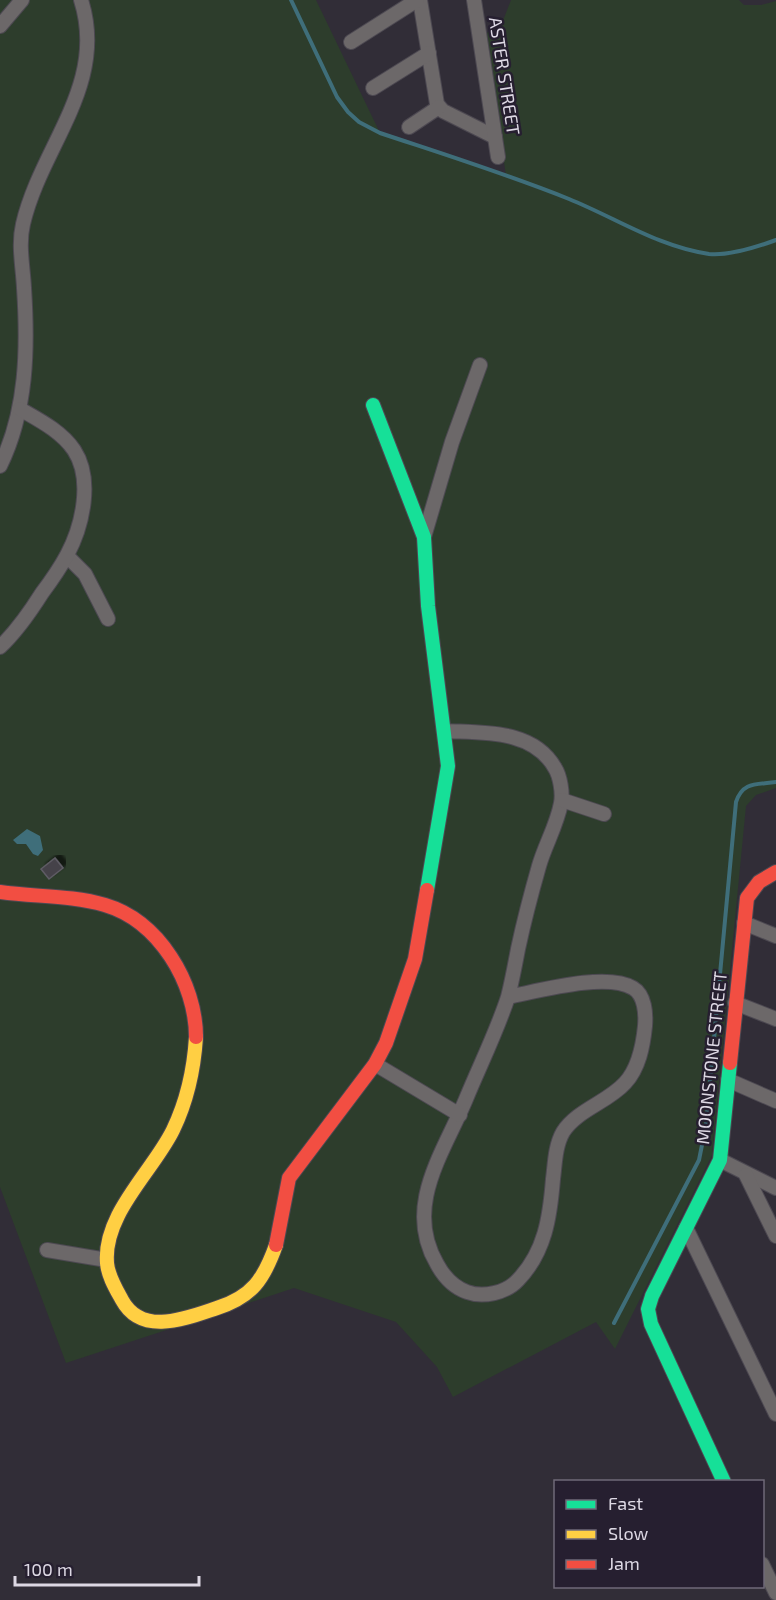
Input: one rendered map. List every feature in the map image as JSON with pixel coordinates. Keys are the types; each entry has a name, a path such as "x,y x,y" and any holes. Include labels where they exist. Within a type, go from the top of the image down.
{"street":[{"path":"0,466 11,441 20,409 26,363 21,260 23,224 41,174 75,100 87,64 88,40 81,0"},
{"path":"351,42 419,0 439,107 495,137"},
{"name":"ASTER STREET","path":"474,0 498,157"},
{"path":"0,26 17,2"},
{"path":"373,88 429,53"},
{"path":"409,127 439,107"},
{"path":"424,537 452,442 480,365"},
{"path":"0,892 89,902 109,907 146,929 175,964 192,1001 196,1022 196,1044 184,1101 169,1138 122,1210 114,1227 107,1260 112,1281 120,1299 131,1312 142,1320 154,1323 177,1320 225,1306 243,1298 255,1286 276,1243 289,1178 375,1064 386,1043 415,959 445,792 448,766 428,606 424,537 373,405"},
{"path":"0,647 25,620 67,556 82,514 84,485 82,468 76,452 67,440 20,409"},
{"path":"67,556 85,574 108,620"},
{"path":"445,730 505,734 529,742 555,767 560,781 562,800 540,864 508,997 427,1186 423,1211 426,1238 431,1254 441,1272 454,1286 471,1294 492,1294 509,1288 519,1279 539,1252 549,1219 555,1157 564,1131 575,1119 609,1098 625,1084 635,1069 643,1044 646,1022 644,1001 636,989 615,981 592,982 508,997"},
{"path":"562,800 604,814"},
{"name":"MOONSTONE STREET","path":"723,1480 649,1317 648,1309 652,1296 720,1160 747,898 760,881 776,872"},
{"path":"744,923 776,936"},
{"path":"735,1004 776,1019"},
{"path":"375,1064 459,1115"},
{"path":"728,1080 776,1101"},
{"path":"720,1160 776,1188"},
{"path":"746,1175 776,1236"},
{"path":"686,1228 776,1414"},
{"path":"47,1250 107,1260"},
{"path":"764,1567 776,1593"}],"green space":[{"path":"0,0 316,0 380,133 506,176 486,34 504,18 511,0 739,0 744,5 761,5 776,1 776,788 756,795 746,806 712,1155 615,1349 596,1322 453,1397 437,1367 396,1322 294,1288 66,1363 0,1187"}],"water":[{"path":"27,829 40,836 43,850 38,856 33,854 26,844 17,844 13,840"}],"building":[{"path":"55,858 63,868 49,879 41,869"}],"waterway":[{"path":"291,0 337,97 359,122 380,133 546,190 655,239 691,250 709,254 726,254 776,240"},
{"path":"614,1323 699,1160 706,1125 736,802 747,787 776,782"}],"traffic: fast":[{"path":"373,405 424,537 428,606 448,766 427,890"},
{"path":"723,1480 651,1324 648,1309 652,1296 720,1160 730,1063"}],"traffic: slow":[{"path":"196,1037 189,1085 178,1119 164,1145 121,1210 113,1227 108,1245 107,1263 111,1278 122,1300 141,1318 166,1322 179,1320 229,1304 248,1292 267,1268 276,1245"}],"traffic: jam":[{"path":"730,1063 747,898 759,882 776,872"},
{"path":"276,1245 289,1178 375,1064 386,1043 415,959 427,890"},
{"path":"0,892 66,898 105,905 124,913 142,925 158,940 171,957 181,976 194,1016 196,1037"}]}
